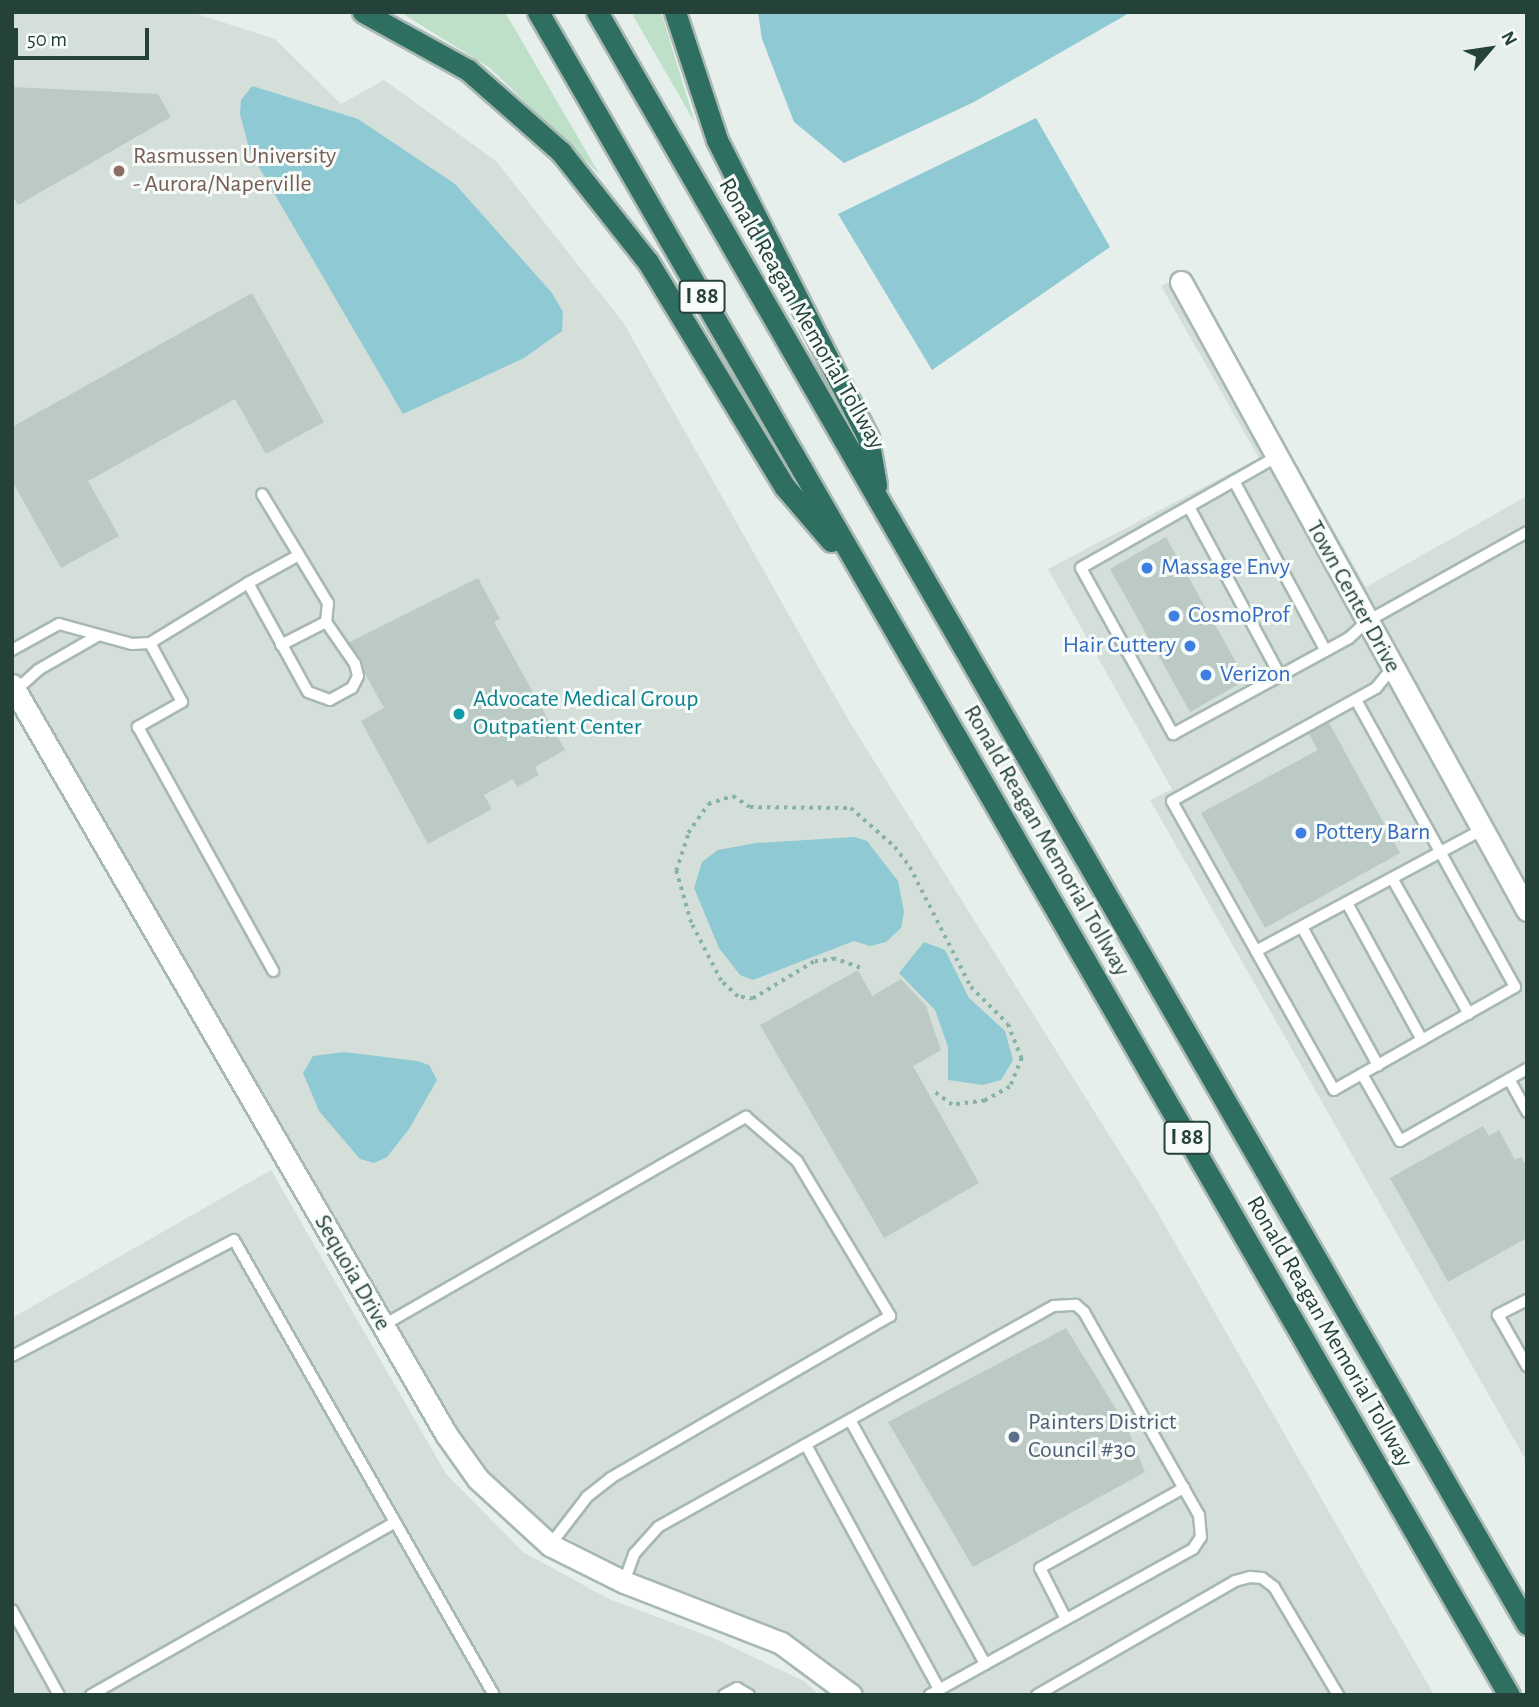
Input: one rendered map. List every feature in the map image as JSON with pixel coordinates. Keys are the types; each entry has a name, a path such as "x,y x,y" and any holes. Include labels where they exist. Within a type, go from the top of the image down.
{"highway":[{"path":"363,12 468,70 561,152 648,262 785,487 866,582"},
{"name":"Ronald Reagan Memorial Tollway","path":"538,12 1509,1695"},
{"name":"Ronald Reagan Memorial Tollway","path":"597,12 1527,1624"},
{"path":"675,12 717,140 868,438 878,500"}],"street":[{"name":"Town Center Drive","path":"1181,282 1527,910"},
{"name":"Sequoia Drive","path":"13,689 382,1326 446,1434 478,1479 550,1545 624,1582 780,1643 851,1695"}],"lane":[{"path":"1276,457 1081,568 1172,734 1326,651 1366,622 1527,532"},
{"path":"1234,481 1326,651"},
{"path":"248,583 308,692 318,699 341,695 358,677 355,664 326,622 328,603 262,494"},
{"path":"1189,507 1280,676"},
{"path":"12,650 59,624 99,635 149,643 299,555"},
{"path":"281,645 326,622"},
{"path":"13,689 38,670 99,635"},
{"path":"149,643 182,702 138,727 273,971"},
{"path":"1356,700 1516,987 1334,1090 1172,801 1376,688 1392,668"},
{"path":"1256,951 1482,830"},
{"path":"1392,878 1469,1014"},
{"path":"1347,902 1422,1040"},
{"path":"1302,927 1378,1065"},
{"path":"1362,1074 1399,1141 1527,1069"},
{"path":"1509,1079 1527,1112"},
{"path":"382,1326 746,1117 797,1161 890,1316 611,1478 587,1497 550,1545"},
{"path":"12,1356 234,1240 494,1695"},
{"path":"1527,1300 1498,1315 1527,1366"},
{"path":"624,1582 634,1554 658,1527 850,1420 1066,1303 1084,1312 1184,1488 1203,1527 1193,1549 935,1692 806,1445"},
{"path":"850,1420 985,1664"},
{"path":"1066,1619 1040,1568 1184,1488"},
{"path":"92,1695 395,1522"},
{"path":"1037,1695 1235,1581 1250,1577 1262,1578 1274,1587 1338,1695"},
{"path":"12,1610 60,1695"},
{"path":"724,1695 737,1688 749,1695"}],"path":[{"path":"860,968 835,959 814,962 753,999 738,997 721,981 691,923 676,871 688,833 708,804 733,796 750,807 851,808 895,847 910,867 971,987 1008,1024 1022,1058 1010,1087 985,1101 952,1105 933,1091"}],"shaded area":[{"path":"12,12 194,13 275,39 341,104 384,80 496,161 623,322 849,721 1155,1208 1434,1695 868,1695 811,1648 616,1567 546,1525 488,1472 450,1419 12,668"},
{"path":"1188,272 1366,587 1527,496 1527,1462 1150,800 1172,789 1048,569 1259,458 1161,286"},
{"path":"271,1170 446,1474 523,1552 609,1599 711,1637 804,1681 819,1695 12,1695 12,1318"}],"green space":[{"path":"400,12 505,12 600,175 490,68"},
{"path":"631,12 661,12 695,123"}],"water":[{"path":"758,12 1131,12 974,102 844,163 794,122 762,39"},
{"path":"252,86 358,119 455,184 552,293 563,312 562,331 524,358 403,414 250,152 240,114 241,100"},
{"path":"1036,118 1110,247 932,370 838,214"},
{"path":"855,837 867,841 898,881 904,912 901,928 886,942 870,946 854,941 753,980 740,975 719,948 694,888 702,862 718,850 756,843"},
{"path":"924,942 945,950 969,998 1005,1031 1013,1060 1001,1080 983,1085 948,1080 948,1047 935,1010 899,973"},
{"path":"344,1052 417,1061 429,1065 437,1080 409,1129 387,1157 374,1163 360,1159 319,1111 303,1073 313,1056"}],"building":[{"path":"12,87 158,94 171,117 18,205 12,195"},
{"path":"252,293 324,422 266,454 235,399 88,481 119,536 61,568 12,481 12,427"},
{"path":"1166,537 1246,680 1190,712 1110,569"},
{"name":"Advocate Medical Group Outpatient Center","path":"478,578 500,619 494,622 565,750 535,767 539,775 517,787 513,779 484,795 492,809 428,844 361,721 384,708 348,643"},
{"name":"Pottery Barn","path":"1327,719 1400,853 1265,928 1201,813 1318,750 1307,731"},
{"path":"858,970 872,996 901,979 926,1006 941,1050 913,1066 979,1183 884,1238 760,1025"},
{"path":"1483,1126 1489,1136 1499,1130 1515,1160 1521,1157 1527,1167 1527,1238 1448,1282 1390,1178"},
{"name":"Painters District Council #30","path":"1066,1328 1126,1425 1145,1472 973,1567 888,1422"}],"place":[{"name":"Rasmussen University - Aurora/Naperville","path":"119,171"},
{"name":"Massage Envy","path":"1147,568"},
{"name":"CosmoProf","path":"1174,616"},
{"name":"Hair Cuttery","path":"1190,646"},
{"name":"Verizon","path":"1206,675"},
{"name":"Advocate Medical Group Outpatient Center","path":"459,714"},
{"name":"Pottery Barn","path":"1301,833"},
{"name":"Painters District Council #30","path":"1014,1437"}]}
